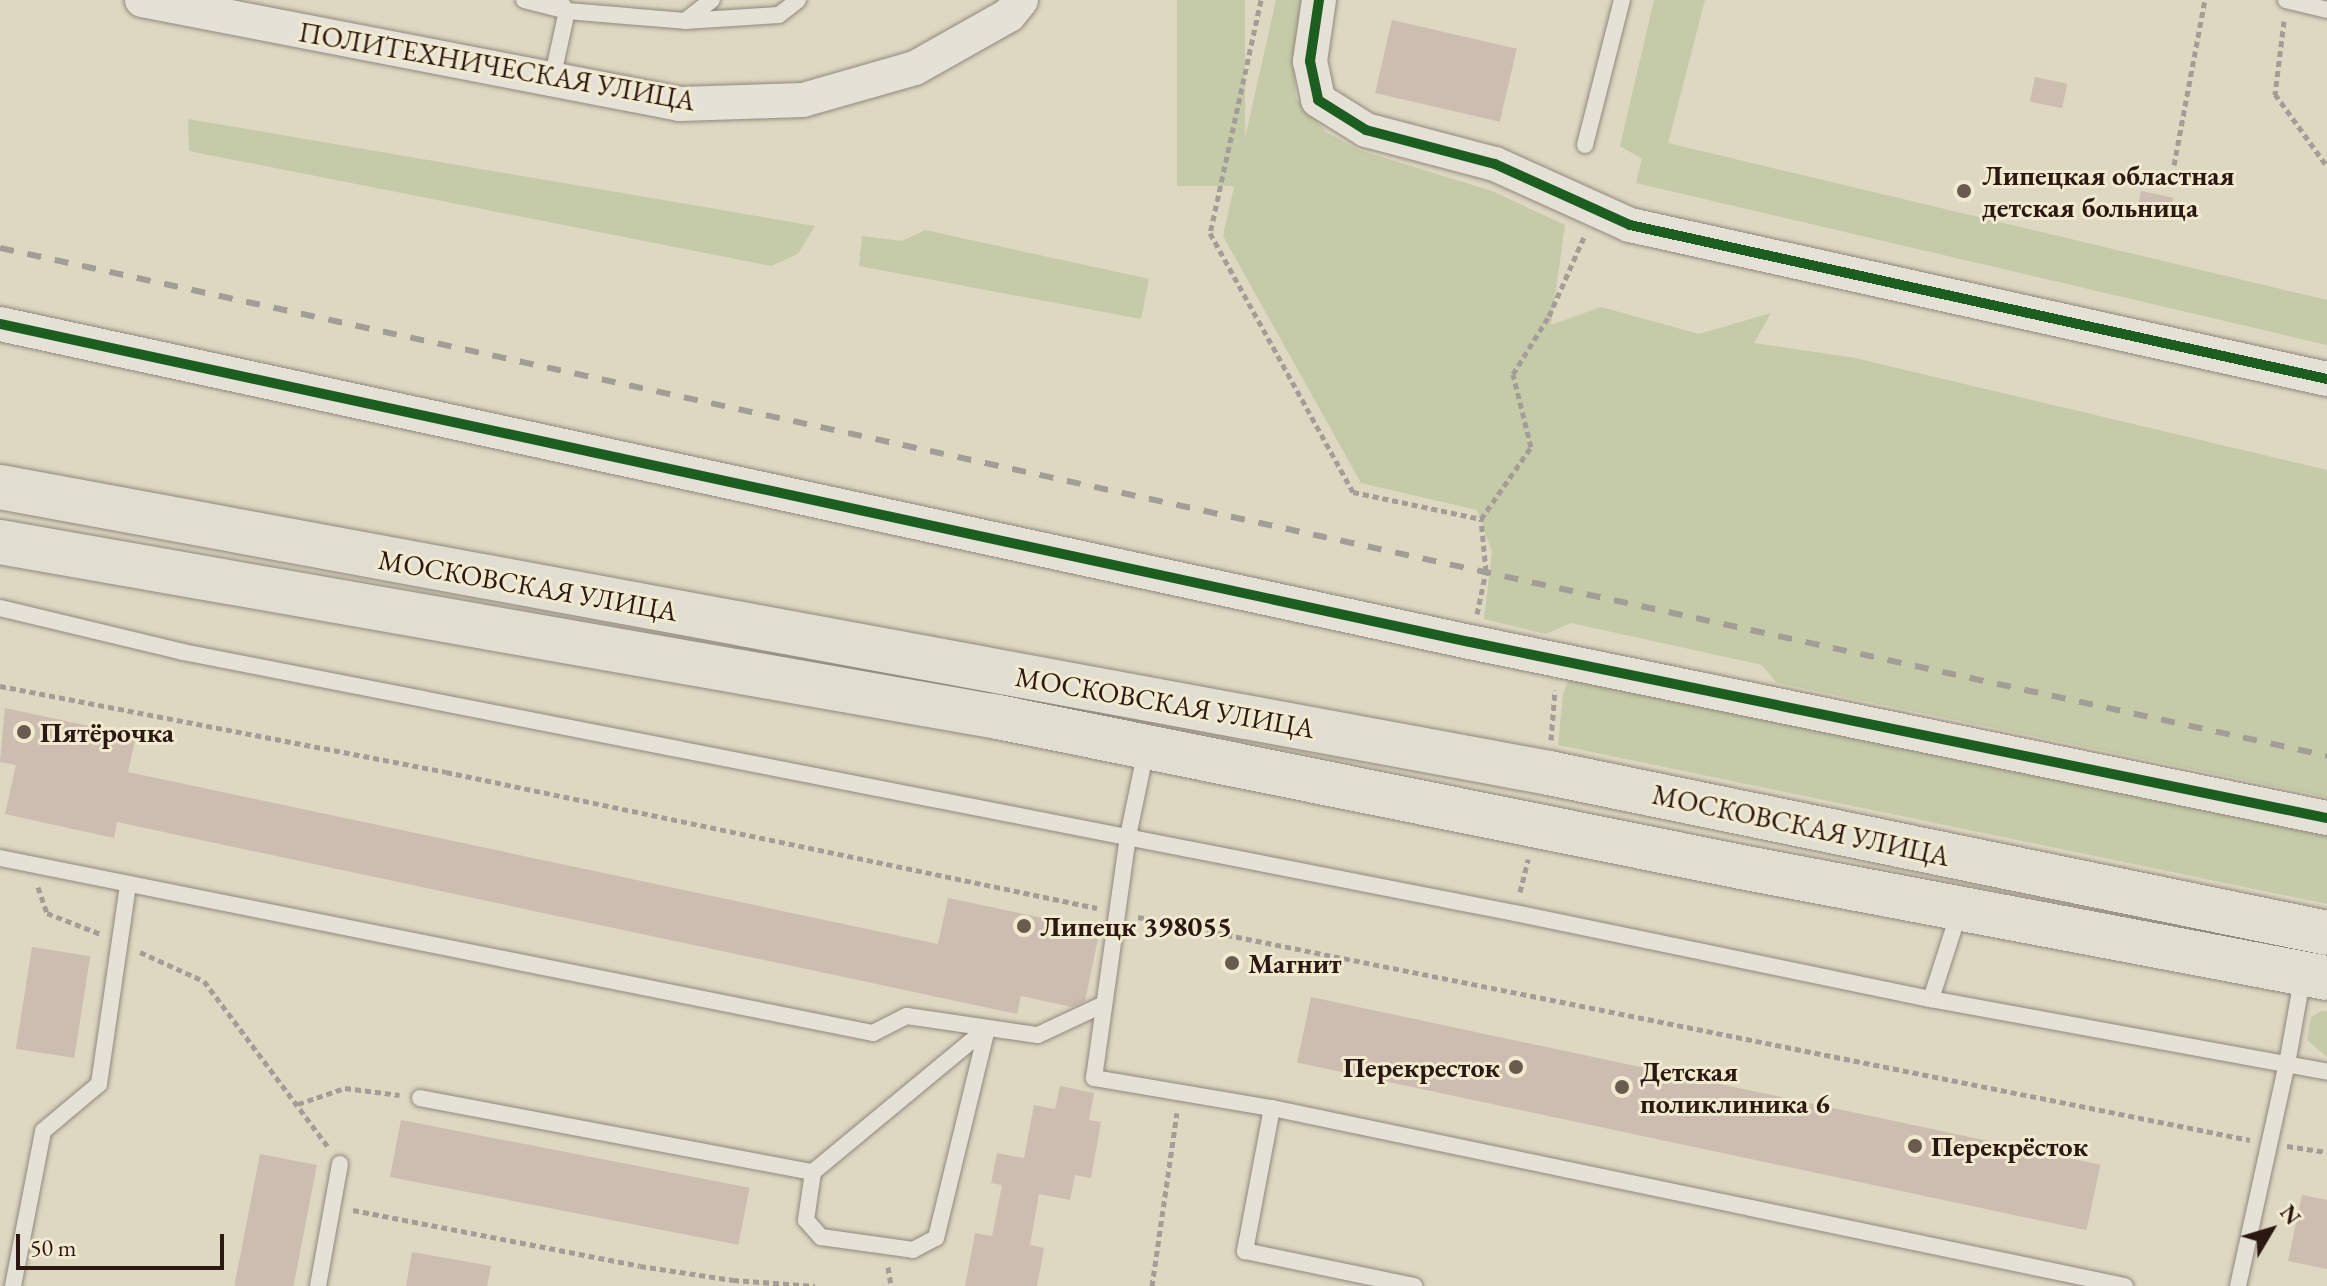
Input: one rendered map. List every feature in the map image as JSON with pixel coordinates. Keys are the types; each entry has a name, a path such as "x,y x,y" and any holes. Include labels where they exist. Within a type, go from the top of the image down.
{"main road":[{"name":"МОСКОВСКАЯ УЛИЦА","path":"0,487 1549,773 2321,929"},
{"name":"МОСКОВСКАЯ УЛИЦА","path":"0,542 998,717 1960,909 2315,976"}],"street":[{"name":"ПОЛИТЕХНИЧЕСКАЯ УЛИЦА","path":"147,0 680,104 803,100 915,68 1009,15 1021,0"},
{"path":"1319,0 1310,61 1318,100 1366,130 1495,164 1630,225 2327,379"},
{"path":"0,324 1470,642 2327,818"}],"lane":[{"path":"524,0 685,21 779,15 798,0"},
{"path":"685,21 712,0"},
{"path":"1585,145 1622,0"},
{"path":"2286,0 2327,10"},
{"path":"552,79 563,6"},
{"path":"0,608 199,655 1128,836 1931,999 2327,1072"},
{"path":"1147,748 1128,836 1094,1078 1272,1108 2125,1286"},
{"path":"0,858 873,1033 907,1016 1038,1035 1104,1004"},
{"path":"13,1286 43,1131 99,1084 128,884"},
{"path":"1931,999 1960,909"},
{"path":"2240,1286 2287,1064 2315,976"},
{"path":"987,1028 936,1238 913,1250 821,1237 806,1220 813,1172 987,1028"},
{"path":"420,1098 813,1172"},
{"path":"1272,1108 1245,1251 1414,1286"},
{"path":"318,1286 340,1164"}],"path":[{"path":"1261,0 1210,233 1353,492 1481,519"},
{"path":"2174,165 2205,0"},
{"path":"2286,0 2275,94 2327,166"},
{"path":"1470,642 1486,571 1481,519 1531,447 1513,374 1549,316 1582,248 1589,205"},
{"path":"0,686 446,772 1117,912 2269,1143 2327,1152"},
{"path":"25,863 47,913 120,941 204,981 340,1164"},
{"path":"298,1104 345,1088 420,1098"},
{"path":"1152,1286 1180,1093"},
{"path":"333,1206 640,1266 733,1280 815,1286"}],"green space":[{"path":"1177,0 1245,0 1245,186 1177,186"},
{"path":"1276,0 1309,0 1294,66 1296,98 1326,132 1359,150 1492,191 1565,225 1551,325 1601,307 1699,334 1771,313 1754,343 1855,358 2327,470 2327,797 1777,683 1762,665 1571,623 1546,634 1484,619 1492,552 1477,510 1361,483 1223,236"},
{"path":"1654,0 1705,0 1668,143 2327,300 2327,345 1636,183 1642,159 1620,146"},
{"path":"188,119 815,226 798,254 771,266 189,151"},
{"path":"925,230 1149,279 1141,319 859,266 862,236 902,241"},
{"path":"1571,674 2327,836 2327,904 1558,745 1563,694"},
{"path":"2327,1011 2327,1057 2307,1040 2311,1017"}],"building":[{"path":"1392,20 1517,49 1500,122 1375,93"},
{"path":"2035,77 2067,84 2062,108 2030,101"},
{"path":"2141,191 2173,198 2169,219 2136,213"},
{"path":"5,708 136,736 128,772 938,944 948,898 1100,930 1085,1001 1072,1007 1021,996 1017,1014 117,822 114,838 5,814 16,765 0,762"},
{"path":"32,947 90,956 74,1058 16,1049"},
{"path":"1311,997 2100,1165 2086,1230 1297,1063"},
{"path":"1060,1086 1094,1093 1089,1120 1101,1122 1091,1178 1075,1175 1070,1200 1039,1194 1030,1245 1044,1248 1037,1286 965,1286 975,1233 992,1236 1002,1185 991,1183 997,1153 1024,1158 1034,1105 1055,1109"},
{"path":"401,1120 749,1188 738,1245 390,1177"},
{"path":"260,1154 317,1165 293,1286 234,1286"},
{"path":"2302,1195 2327,1200 2327,1269 2288,1261"},
{"path":"412,1252 491,1266 487,1286 406,1286"}],"railway":[{"path":"0,248 2327,756"}],"cycle path":[{"path":"1319,0 1310,61 1318,100 1366,130 1495,164 1630,225 2327,379"},
{"path":"0,324 1470,642 2327,818"}],"place":[{"name":"Липецкая областная детская больница","path":"1964,191"},
{"name":"Пятёрочка","path":"24,732"},
{"name":"Липецк 398055","path":"1024,926"},
{"name":"Магнит","path":"1232,963"},
{"name":"Перекресток","path":"1516,1067"},
{"name":"Детская поликлиника 6","path":"1622,1087"},
{"name":"Перекрёсток","path":"1915,1146"}]}
